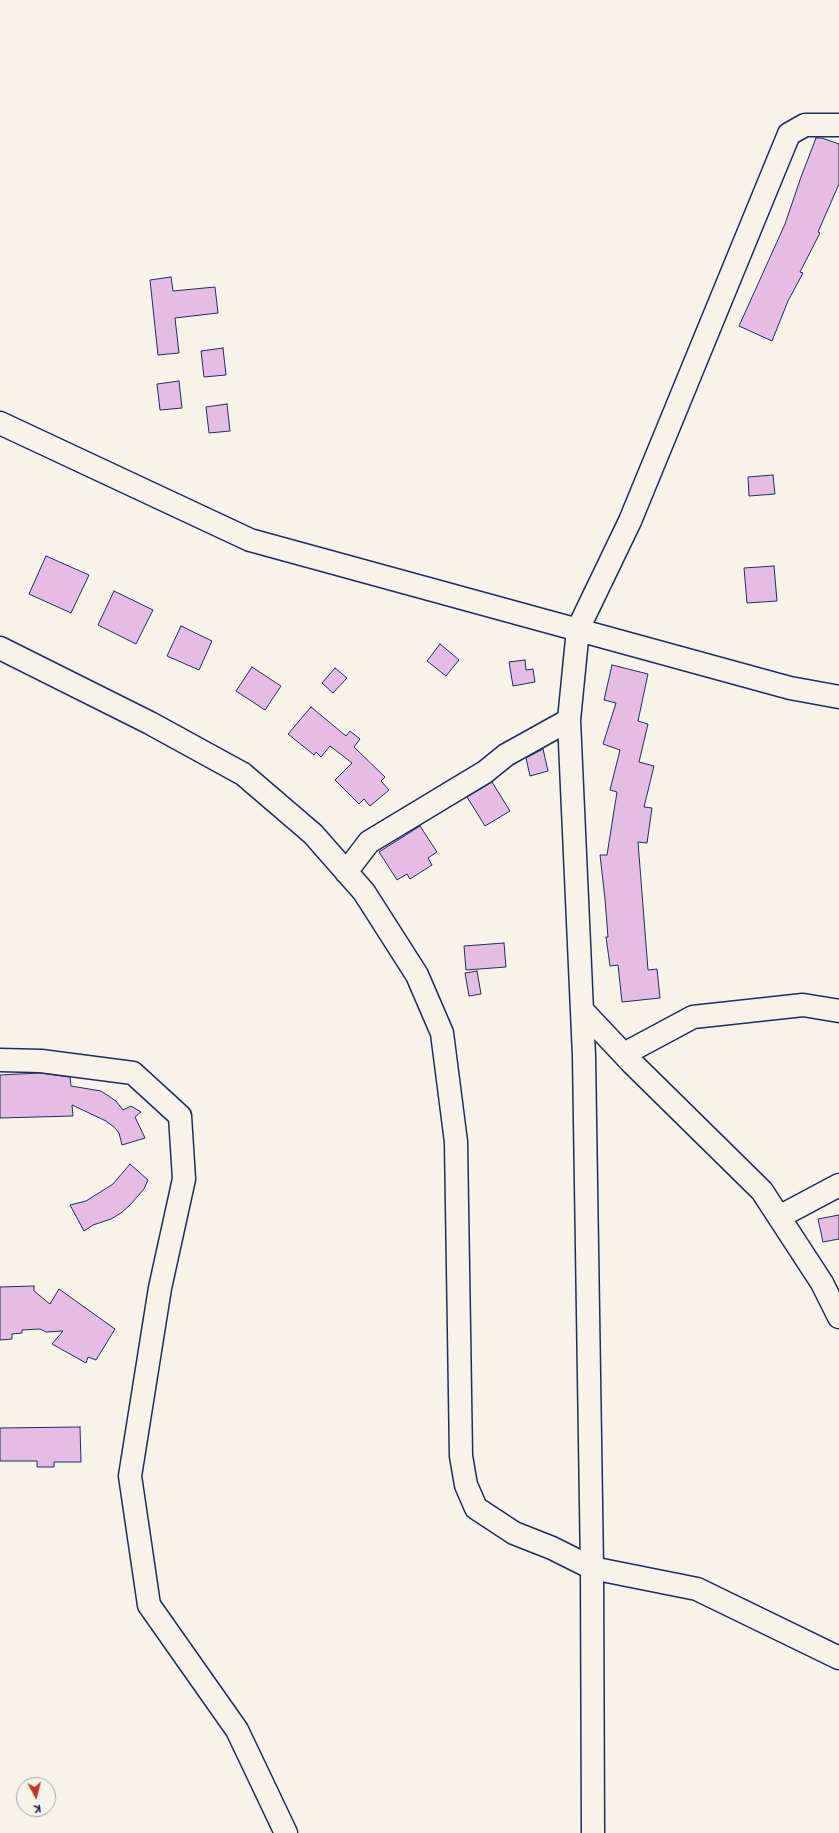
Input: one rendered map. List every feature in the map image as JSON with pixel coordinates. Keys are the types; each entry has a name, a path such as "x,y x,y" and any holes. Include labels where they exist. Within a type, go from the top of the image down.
{"street":[{"path":"593,1833 589,1293 582,1010 569,720 578,629 630,521 790,134 805,126 839,125"},
{"path":"0,423 250,540 790,688 839,697"},
{"path":"0,648 150,723 244,774 313,834 364,892 417,975 442,1033 456,1142 461,1456 466,1485 476,1508 514,1533 552,1548 592,1568 697,1589 839,1658"},
{"path":"346,872 369,842 485,772 506,755 569,720"},
{"path":"624,1054 693,1017 802,1005 839,1012"},
{"path":"582,1010 624,1054 762,1191 822,1283 839,1317"},
{"path":"0,1060 41,1061 133,1073 180,1116 184,1179 160,1288 130,1476 149,1605 236,1730 286,1833"},
{"path":"779,1217 839,1184"}],"building":[{"path":"816,138 822,138 839,144 839,184 818,232 820,233 800,272 803,273 788,301 772,341 739,326 785,224"},
{"path":"171,277 173,291 215,287 218,313 175,318 179,353 158,355 150,280"},
{"path":"223,348 226,375 204,377 201,351"},
{"path":"179,381 182,408 160,410 157,384"},
{"path":"227,404 230,431 209,433 206,407"},
{"path":"773,475 775,494 749,496 748,477"},
{"path":"46,556 89,575 71,613 29,594"},
{"path":"774,566 777,601 747,603 744,568"},
{"path":"114,591 153,610 136,644 98,625"},
{"path":"181,626 212,641 199,670 167,656"},
{"path":"440,644 459,660 446,676 427,661"},
{"path":"525,660 526,670 533,669 535,682 513,686 509,662"},
{"path":"612,665 648,674 638,721 648,724 639,762 654,766 644,807 652,808 647,843 638,842 648,970 657,969 660,998 622,1002 618,965 610,966 606,937 608,937 600,855 607,855 617,792 610,790 620,750 603,744 616,703 604,700"},
{"path":"252,667 281,686 265,710 236,691"},
{"path":"335,668 347,678 333,693 322,683"},
{"path":"311,707 346,736 350,731 360,739 354,747 385,777 381,781 389,790 370,806 364,799 359,804 335,780 352,763 330,746 321,757 316,752 314,755 288,734"},
{"path":"543,749 548,771 530,776 526,758"},
{"path":"492,782 510,811 485,826 467,797"},
{"path":"420,826 437,852 428,858 432,865 410,879 407,874 397,880 379,852"},
{"path":"504,943 506,967 466,970 464,946"},
{"path":"477,971 481,994 469,996 465,973"},
{"path":"40,1073 70,1077 71,1086 101,1091 116,1101 123,1110 131,1106 141,1112 135,1117 145,1138 122,1145 119,1133 114,1127 106,1121 72,1105 73,1116 0,1118 0,1075"},
{"path":"130,1164 148,1180 144,1189 121,1213 111,1219 93,1225 84,1231 70,1205 86,1201 113,1184"},
{"path":"839,1215 839,1239 823,1242 818,1219"},
{"path":"34,1286 34,1291 50,1304 59,1289 115,1329 96,1360 88,1357 86,1363 52,1344 63,1331 46,1332 40,1329 22,1330 22,1333 12,1334 12,1339 0,1340 0,1287"},
{"path":"80,1427 81,1462 54,1462 54,1467 37,1467 37,1461 0,1461 0,1428"}]}
